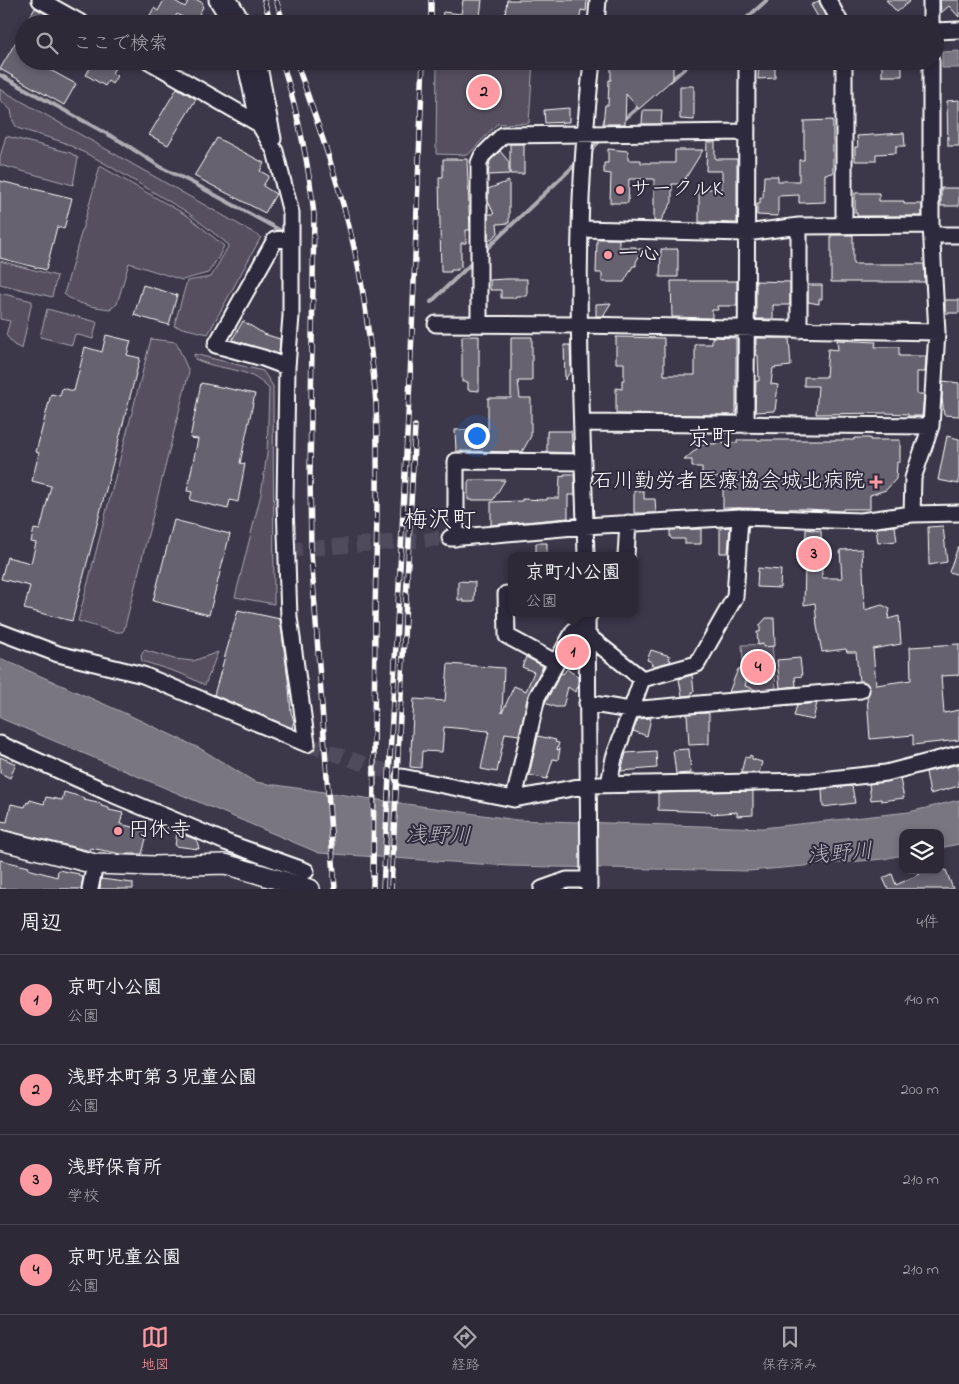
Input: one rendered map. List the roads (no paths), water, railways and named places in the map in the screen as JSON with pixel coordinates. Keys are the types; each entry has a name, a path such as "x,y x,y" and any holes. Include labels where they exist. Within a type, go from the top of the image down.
{"main road":[{"path":"0,840 95,864 154,866 225,864 308,880"}],"street":[{"path":"40,0 67,15"},
{"path":"217,0 226,15"},
{"path":"230,0 239,15"},
{"path":"597,15 598,0"},
{"path":"828,0 836,15"},
{"path":"931,0 931,15"},
{"path":"944,31 959,30"},
{"path":"165,70 259,124"},
{"path":"247,70 259,124 275,151"},
{"path":"0,632 58,654 143,675 307,744 289,617 285,504 287,368 291,316 291,213 275,151 260,70"},
{"path":"586,552 580,325 580,230 585,134 591,70"},
{"path":"746,425 747,70"},
{"path":"844,70 844,226"},
{"path":"912,514 913,478 931,426 937,332 931,230 931,70"},
{"path":"480,323 478,163 482,156 503,135 747,132"},
{"path":"580,230 746,233 799,226 844,226 931,230 959,236"},
{"path":"799,226 799,330"},
{"path":"287,368 263,358 216,345 275,240 291,238"},
{"path":"436,324 480,323 937,332"},
{"path":"582,423 931,426"},
{"path":"583,462 456,460 453,538 585,526 740,517 861,521 912,514 959,513"},
{"path":"642,679 697,664 735,597 740,517"},
{"path":"626,552 628,523"},
{"path":"506,594 508,636 555,662"},
{"path":"514,799 537,697 574,631 587,617"},
{"path":"542,889 567,880 589,884 589,785 586,702 589,617"},
{"path":"587,635 642,679"},
{"path":"609,784 614,758 642,679"},
{"path":"586,702 630,710 861,690"},
{"path":"0,744 106,792 228,843 308,880"},
{"path":"402,777 514,799 589,785 812,781 886,773 959,754"},
{"path":"90,889 95,864"}],"water":[{"path":"959,51 959,68 944,68 944,52"},
{"name":"浅野川","path":"0,658 201,749 255,782 517,820 762,828 909,812 959,800 959,844 944,847 944,829 899,829 899,856 883,859 749,871 509,866 319,853 0,718"}],"waterway":[{"path":"750,15 767,0"},
{"path":"670,81 683,70"},
{"path":"0,75 122,142 162,168 285,233"},
{"path":"613,129 642,104"},
{"path":"589,151 602,139"},
{"path":"484,251 579,161"},
{"path":"431,302 474,261"}],"tunnel":[{"path":"287,550 450,538"},
{"path":"307,744 402,777"}],"railway":[{"path":"264,0 268,15"},
{"path":"276,0 281,15"},
{"path":"431,0 431,15"},
{"path":"285,70 302,137 314,215 310,475 311,553 335,889"},
{"path":"299,70 336,179 352,239 364,300 374,379 377,485 373,889"},
{"path":"383,889 410,379 423,70"},
{"path":"391,889 415,426"}],"place":[{"name":"浅野本町第３児童公園","path":"484,92"},
{"name":"サークルK","path":"620,190"},
{"name":"一心","path":"608,255"},
{"name":"石川勤労者医療協会城北病院","path":"876,482"},
{"name":"浅野保育所","path":"814,554"},
{"name":"京町小公園","path":"573,652"},
{"name":"京町児童公園","path":"758,667"},
{"name":"円休寺","path":"118,831"}],"district":[{"name":"京町","path":"711,439"},
{"name":"梅沢町","path":"440,521"}]}
